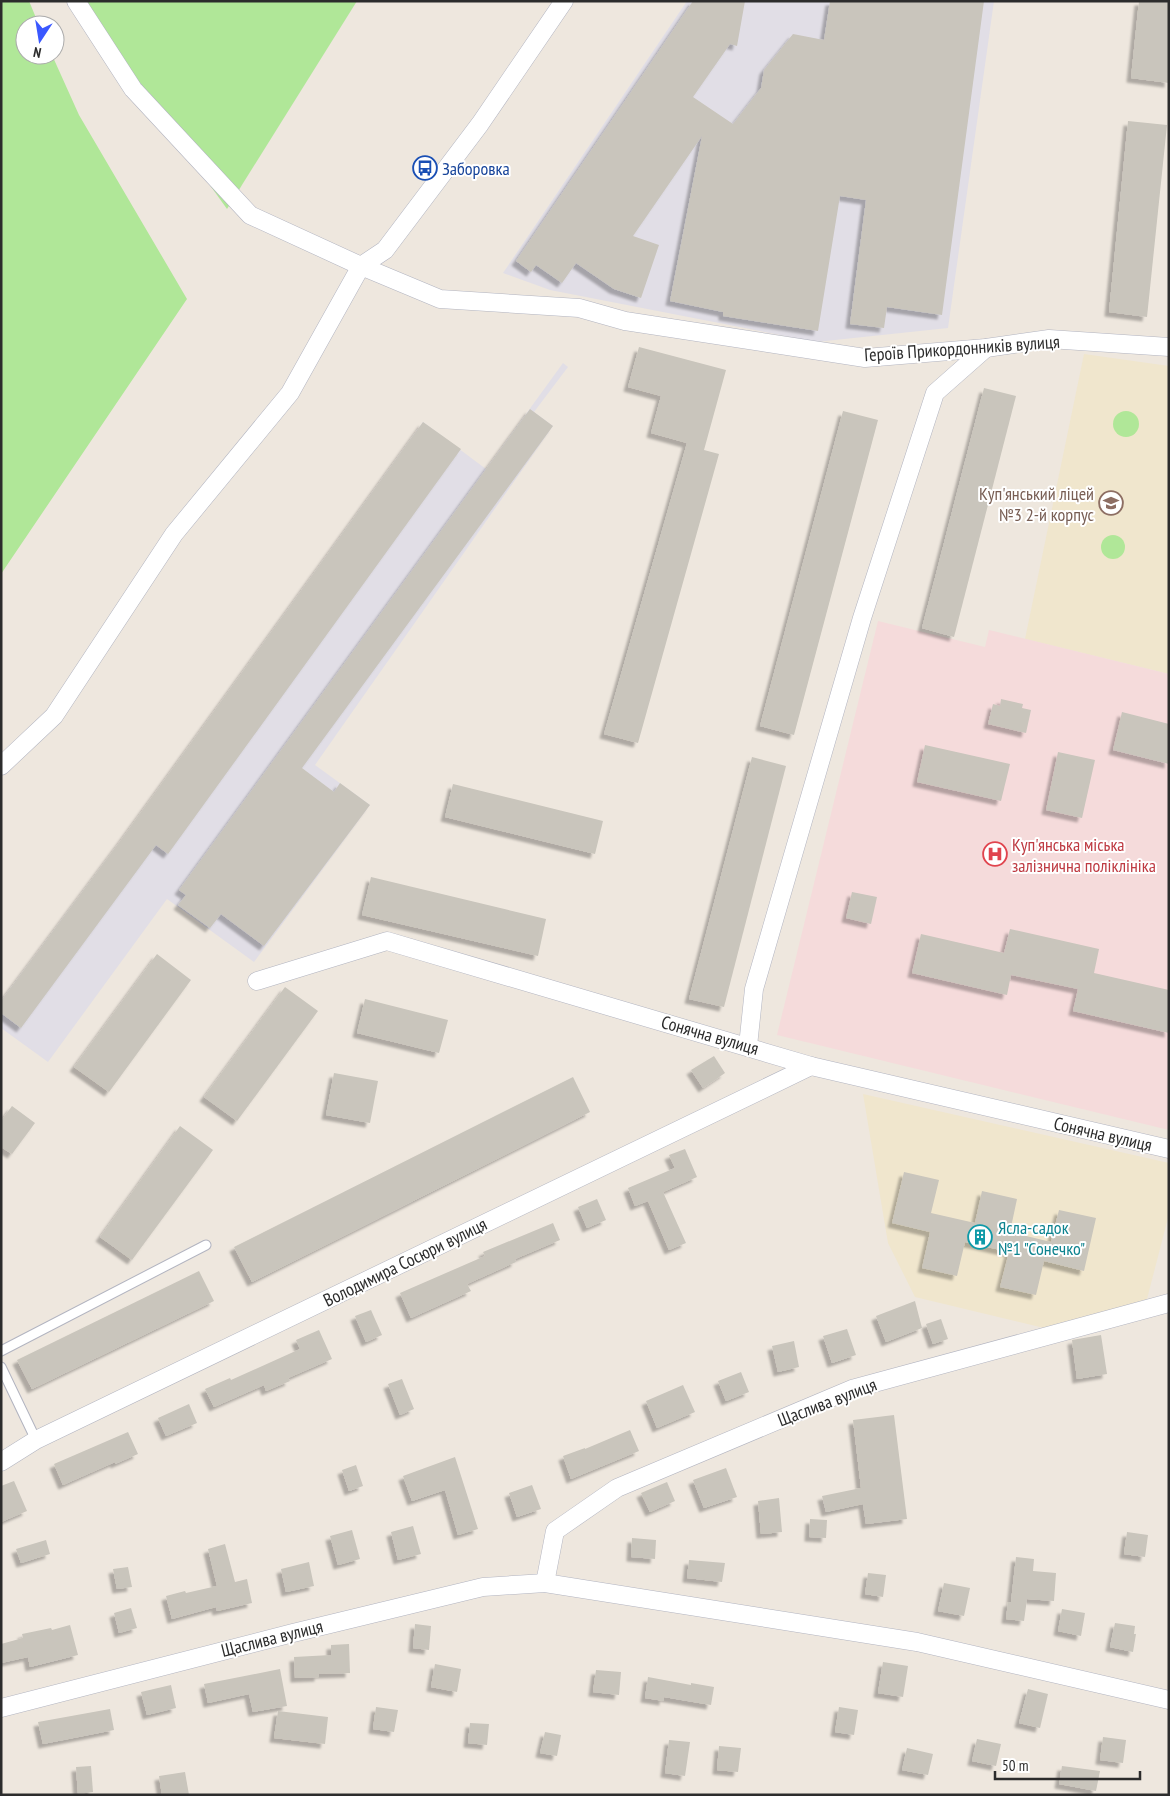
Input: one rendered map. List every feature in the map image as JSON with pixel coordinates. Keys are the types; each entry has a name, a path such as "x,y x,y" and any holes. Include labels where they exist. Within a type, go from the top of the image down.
{"street":[{"name":"Героїв Прикордонників вулиця","path":"76,1 133,90 250,215 361,266 440,299 579,308 625,321 865,358 986,348 1049,339 1169,347"},
{"path":"1,766 54,716 174,534 290,393 361,266 385,250 480,124 564,1"},
{"path":"748,1046 754,989 862,618 935,393 986,348"},
{"name":"Сонячна вулиця","path":"257,981 387,941 811,1066 1169,1149"},
{"name":"Володимира Сосюри вулиця","path":"1,1462 36,1440 811,1066"},
{"name":"Щаслива вулиця","path":"545,1583 555,1531 618,1488 852,1389 1169,1303"},
{"name":"Щаслива вулиця","path":"1,1708 293,1632 483,1587 545,1583 917,1642 1169,1700"}],"lane":[{"path":"1,1351 206,1245"},
{"path":"1,1367 36,1440"}],"shaded area":[{"path":"687,1 994,1 948,328 816,342 550,290 503,273"},
{"name":"Куп'янський ліцей №3 2-й корпус","path":"1084,354 1169,366 1169,674 1025,639"},
{"path":"563,363 568,367 534,412 553,426 315,765 370,805 254,962 167,899 48,1062 1,1028 1,1001 131,827 423,422 486,469"},
{"name":"Куп'янська міська залізнична поліклініка","path":"878,621 985,647 989,630 1169,674 1169,1130 777,1035"},
{"path":"863,1094 1169,1163 1169,1214 1147,1299 1061,1332 915,1297 888,1243"}],"green space":[{"path":"1,1 29,1 35,15 15,15 15,65 56,65 79,115 187,299 1,574"},
{"path":"78,1 357,1 227,209"},
{"path":"1126,411 1136,414 1139,424 1136,434 1126,437 1116,434 1113,424 1116,414"},
{"path":"1113,535 1122,538 1125,547 1122,556 1113,559 1104,556 1101,547 1104,538"}],"building":[{"path":"693,1 745,1 737,46 730,44 693,97 733,124 761,88 764,70 793,34 824,40 830,1 984,1 942,315 887,307 884,328 850,324 866,200 840,196 818,331 723,316 723,312 670,301 702,136 633,236 659,245 641,298 614,289 576,263 562,283 536,265 531,272 516,261"},
{"path":"1139,1 1169,1 1169,83 1131,78"},
{"path":"1128,121 1167,125 1147,317 1109,312"},
{"path":"639,347 726,370 704,450 719,454 638,743 604,734 687,443 651,433 661,396 628,387"},
{"path":"984,388 1016,396 954,637 922,628"},
{"path":"530,409 553,426 302,768 334,792 340,783 370,805 264,946 221,914 210,928 178,905 186,895 179,890"},
{"path":"843,411 878,420 794,735 760,726"},
{"path":"423,422 461,449 168,854 156,845 21,1028 1,1013 1,1001 121,840"},
{"path":"1001,699 1023,704 1022,708 1031,710 1026,733 988,724 993,704 1000,706"},
{"path":"1122,712 1169,724 1169,764 1113,750"},
{"path":"925,745 1010,764 1001,801 917,782"},
{"path":"1058,752 1095,760 1082,818 1046,810"},
{"path":"752,757 786,766 724,1007 689,999"},
{"path":"453,784 603,821 595,854 445,817"},
{"path":"371,877 546,919 538,956 362,915"},
{"path":"852,892 877,897 871,924 846,918"},
{"path":"1010,929 1099,949 1094,973 1169,990 1169,1033 1073,1011 1078,989 1011,975 1007,995 912,973 921,934 1004,953"},
{"path":"157,954 191,980 109,1092 74,1067"},
{"path":"285,987 318,1011 237,1121 204,1097"},
{"path":"365,999 448,1020 439,1053 357,1033"},
{"path":"714,1056 725,1073 703,1088 691,1070"},
{"path":"334,1073 378,1081 370,1123 326,1115"},
{"path":"573,1077 590,1112 252,1282 234,1247"},
{"path":"12,1106 35,1123 12,1154 1,1147 1,1121"},
{"path":"180,1126 213,1150 132,1260 100,1237"},
{"path":"685,1149 697,1177 663,1192 686,1243 669,1250 648,1201 635,1206 628,1188 675,1168 669,1155"},
{"name":"Ясла-садок №1 \"Сонечко\"","path":"904,1172 939,1180 931,1213 975,1223 982,1191 1017,1199 1010,1232 1051,1242 1059,1210 1096,1218 1084,1271 1044,1261 1036,1295 1000,1287 1009,1252 965,1242 957,1276 922,1268 930,1232 892,1223"},
{"path":"597,1199 606,1220 587,1228 578,1207"},
{"path":"553,1223 560,1240 515,1259 516,1262 467,1284 471,1291 411,1318 400,1293 485,1256 483,1252"},
{"path":"199,1271 214,1301 32,1389 17,1360"},
{"path":"915,1301 922,1328 886,1342 876,1316"},
{"path":"371,1310 382,1335 366,1342 355,1316"},
{"path":"941,1319 948,1339 933,1344 926,1324"},
{"path":"847,1329 856,1355 832,1363 823,1336"},
{"path":"319,1330 332,1359 288,1378 290,1381 266,1391 264,1385 214,1407 205,1389 230,1378 231,1380 300,1349 296,1340"},
{"path":"1101,1335 1107,1374 1077,1379 1072,1340"},
{"path":"794,1341 799,1367 778,1372 772,1346"},
{"path":"741,1372 749,1392 726,1401 718,1381"},
{"path":"402,1379 414,1409 400,1415 388,1384"},
{"path":"683,1385 695,1412 657,1428 646,1401"},
{"path":"189,1404 197,1423 166,1436 158,1418"},
{"path":"894,1415 907,1519 866,1524 863,1504 826,1512 822,1496 861,1488 853,1420"},
{"path":"630,1430 639,1451 571,1479 563,1456"},
{"path":"128,1432 138,1454 63,1485 54,1464"},
{"path":"455,1457 478,1529 458,1535 445,1490 412,1501 403,1476"},
{"path":"356,1465 363,1486 349,1491 342,1470"},
{"path":"726,1468 737,1497 704,1508 693,1480"},
{"path":"14,1481 27,1511 1,1522 1,1486"},
{"path":"667,1482 675,1501 650,1512 641,1493"},
{"path":"532,1485 541,1509 517,1517 509,1493"},
{"path":"779,1498 782,1532 761,1534 758,1501"},
{"path":"810,1519 827,1520 826,1538 809,1537"},
{"path":"413,1526 421,1554 398,1560 391,1532"},
{"path":"352,1530 360,1559 338,1565 330,1536"},
{"path":"1127,1532 1148,1535 1145,1557 1124,1554"},
{"path":"632,1538 656,1540 655,1559 631,1557"},
{"path":"46,1540 50,1554 21,1563 16,1549"},
{"path":"225,1544 235,1582 247,1579 252,1603 217,1611 216,1607 172,1619 166,1596 217,1586 208,1549"},
{"path":"1016,1557 1034,1559 1033,1571 1056,1573 1054,1601 1027,1599 1024,1621 1006,1619 1008,1602 1011,1602"},
{"path":"689,1560 725,1563 722,1582 687,1578"},
{"path":"309,1562 314,1586 286,1592 281,1569"},
{"path":"128,1567 132,1587 117,1589 113,1569"},
{"path":"868,1573 886,1575 883,1597 865,1594"},
{"path":"944,1583 970,1588 964,1616 938,1611"},
{"path":"131,1608 137,1628 119,1633 114,1613"},
{"path":"1062,1609 1085,1613 1081,1636 1058,1631"},
{"path":"1115,1623 1135,1626 1134,1634 1136,1634 1133,1652 1110,1647"},
{"path":"415,1624 431,1626 429,1650 413,1648"},
{"path":"70,1625 78,1655 30,1667 28,1657 1,1663 1,1644 23,1638 22,1634 51,1628 52,1630"},
{"path":"349,1644 350,1673 319,1674 319,1677 295,1678 294,1657 331,1655 331,1645"},
{"path":"883,1662 908,1666 903,1697 878,1693"},
{"path":"435,1664 461,1669 457,1692 431,1687"},
{"path":"280,1669 287,1706 253,1712 249,1694 208,1703 204,1684"},
{"path":"596,1670 621,1672 619,1695 593,1692"},
{"path":"648,1677 714,1687 711,1705 664,1697 664,1701 645,1698"},
{"path":"171,1685 176,1708 147,1715 141,1692"},
{"path":"1028,1689 1048,1694 1040,1728 1019,1723"},
{"path":"376,1707 398,1710 394,1732 373,1729"},
{"path":"839,1707 858,1710 854,1735 835,1732"},
{"path":"110,1709 114,1730 43,1744 38,1722"},
{"path":"278,1711 328,1717 325,1744 274,1738"},
{"path":"470,1723 489,1724 487,1745 468,1743"},
{"path":"545,1732 561,1735 557,1756 540,1753"},
{"path":"1103,1737 1126,1740 1123,1763 1100,1760"},
{"path":"977,1739 1001,1744 996,1766 972,1761"},
{"path":"669,1740 690,1742 685,1776 665,1773"},
{"path":"719,1746 741,1748 738,1772 717,1770"},
{"path":"907,1748 933,1754 928,1775 902,1770"},
{"path":"91,1766 93,1792 78,1794 76,1767"},
{"path":"1062,1766 1100,1771 1096,1791 1059,1784"},
{"path":"185,1772 189,1795 162,1795 159,1776"}],"place":[{"name":"Заборовка","path":"425,168"},
{"name":"Куп'янський ліцей №3 2-й корпус","path":"1111,503"},
{"name":"Куп'янська міська залізнична поліклініка","path":"995,854"},
{"name":"Ясла-садок №1 \"Сонечко\"","path":"980,1237"}]}
